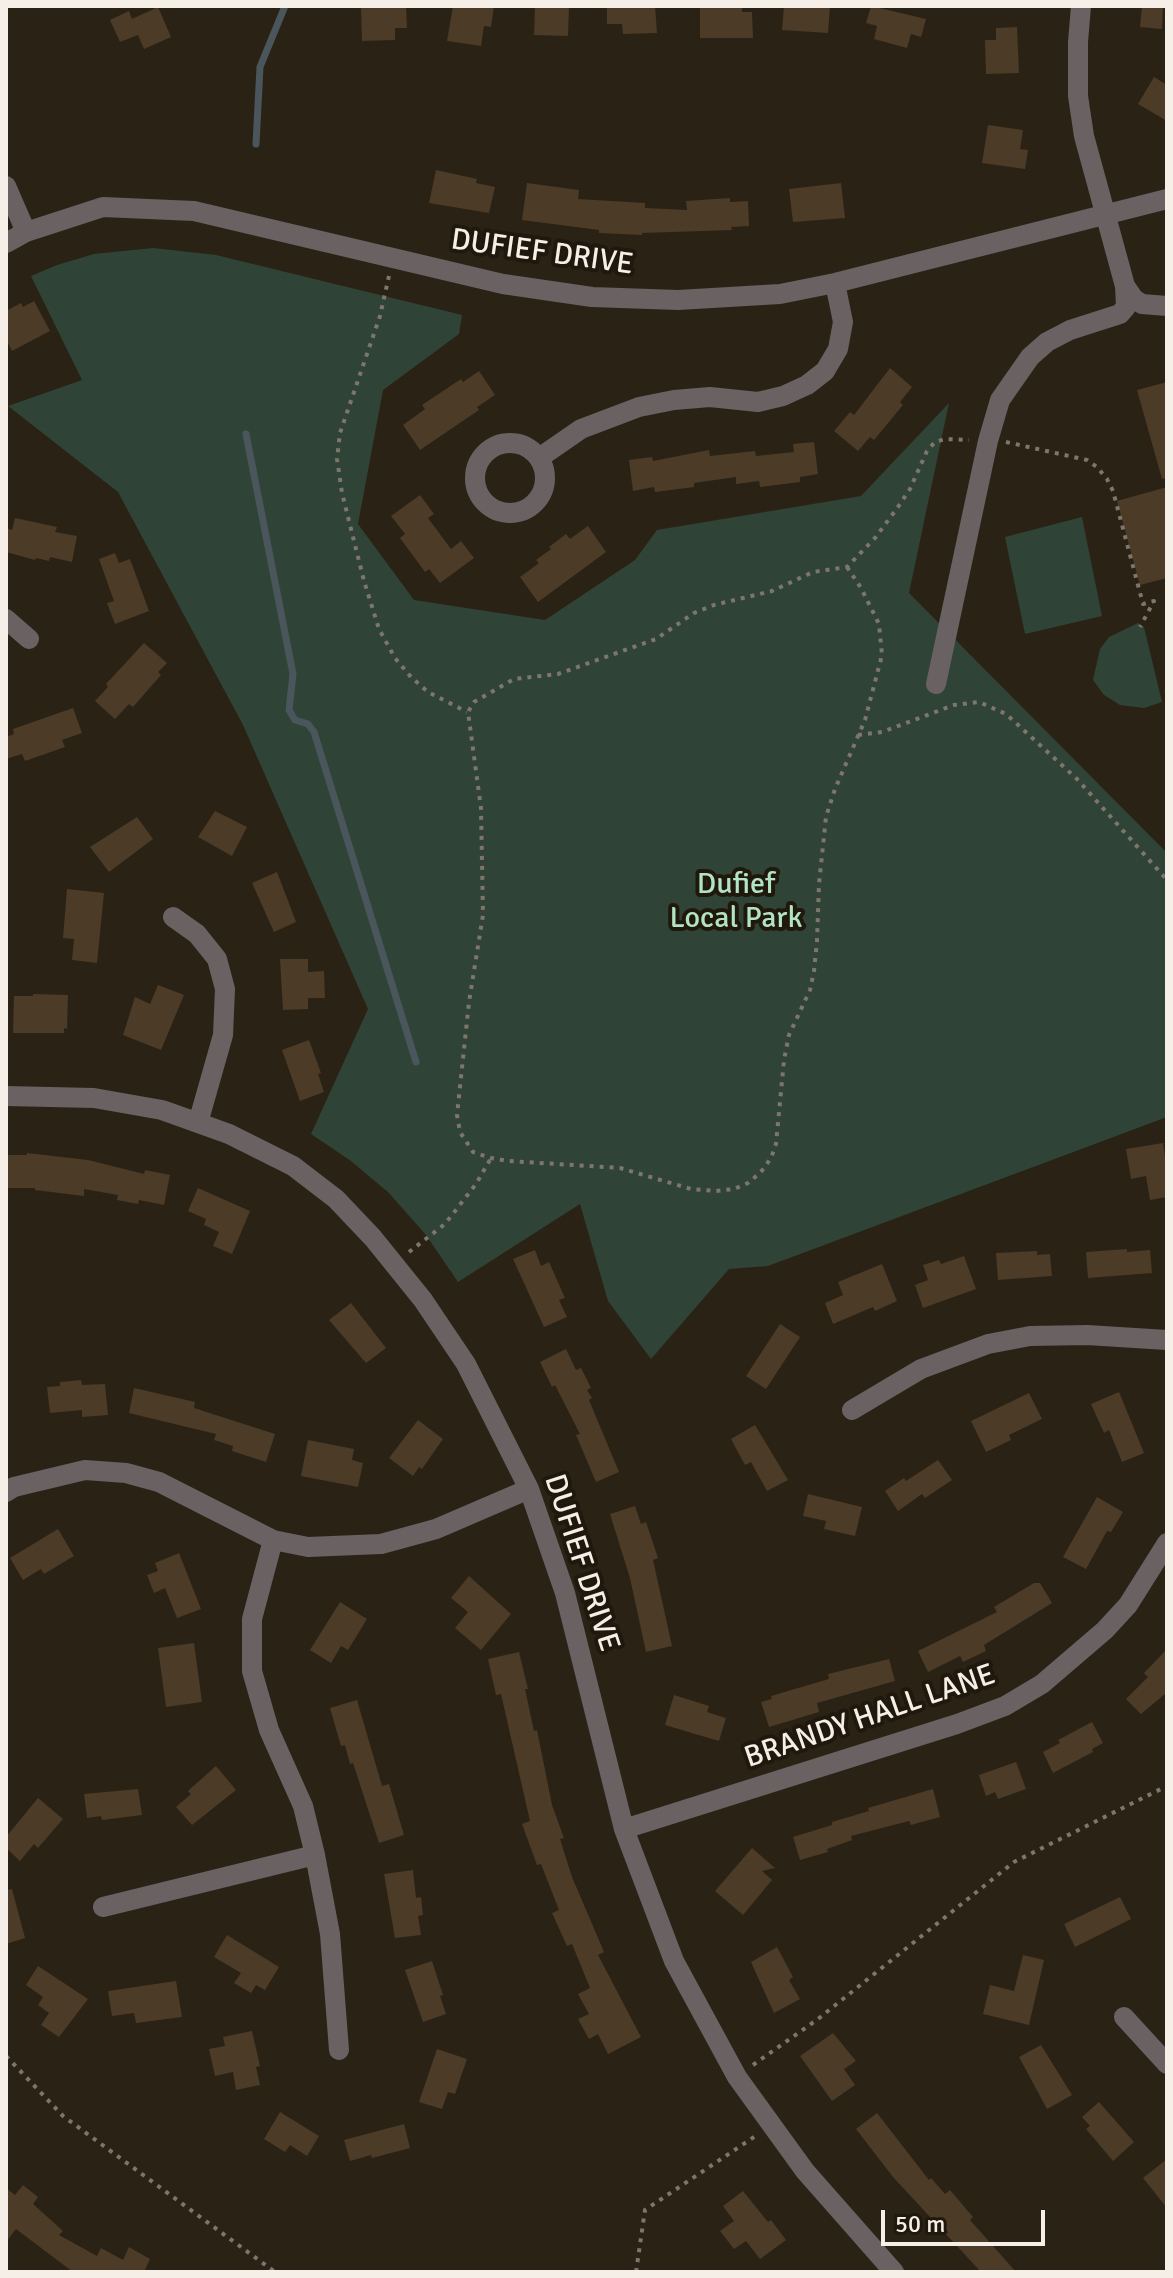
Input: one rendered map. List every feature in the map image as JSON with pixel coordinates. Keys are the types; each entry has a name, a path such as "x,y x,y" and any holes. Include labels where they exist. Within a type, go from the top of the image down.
{"street":[{"path":"936,684 988,441 1000,400 1030,357 1047,342 1070,330 1120,314 1126,307 1125,286 1084,136 1078,96 1081,6"},
{"path":"6,186 26,232"},
{"name":"DUFIEF DRIVE","path":"6,243 26,232 103,207 194,211 503,284 592,297 678,300 780,294 835,283 1167,199"},
{"path":"539,458 581,429 639,407 710,397 758,402 783,396 807,385 825,371 838,349 843,322 835,283"},
{"path":"1125,286 1142,304 1167,306"},
{"path":"6,619 29,639"},
{"path":"173,917 197,934 217,959 225,989 223,1035 198,1123"},
{"name":"DUFIEF DRIVE","path":"6,1096 94,1098 162,1110 229,1134 293,1166 336,1199 423,1300 466,1364 529,1489 565,1593 624,1829 674,1961 737,2077 805,2171 894,2272"},
{"path":"852,1410 921,1369 988,1344 1030,1336 1087,1335 1167,1340"},
{"path":"6,1492 14,1487 85,1470 126,1473 159,1482 273,1540 308,1547 381,1544 436,1529 529,1489"},
{"path":"273,1540 252,1619 252,1671 269,1730 303,1806 315,1855 330,1934 339,2050"},
{"name":"BRANDY HALL LANE","path":"624,1829 1005,1706 1042,1684 1105,1630 1128,1605 1167,1543"},
{"path":"103,1907 315,1855"},
{"path":"1124,2017 1167,2064"}],"path":[{"path":"392,258 380,316 340,433 337,459 342,493 379,629 419,685 442,701 468,712"},
{"path":"847,567 879,624 882,655 858,735 826,817 819,873 814,971 810,990 789,1035 776,1144 761,1172 734,1189 716,1191 691,1189 620,1168 491,1158 473,1152 465,1143 457,1115 469,1002 483,915 481,808 468,712 474,702 514,679 558,674 656,639 694,613 714,605 772,591 813,572 847,567 875,538 898,507 927,451 935,442 945,439 1006,442 1087,460 1097,467 1113,491 1143,604 1154,601 1140,627"},
{"path":"858,735 882,732 954,705 979,702 1006,714 1077,779 1167,880"},
{"path":"394,1264 445,1224 476,1184 491,1158"},
{"path":"737,2077 818,2019 1014,1862 1167,1786"},
{"path":"6,2056 63,2116 275,2272"},
{"path":"636,2272 645,2210 771,2125"}],"green space":[{"name":"Dufief Local Park","path":"153,248 216,255 462,315 459,334 383,390 358,524 414,600 545,620 635,560 657,530 861,496 949,403 909,593 1167,853 1167,1117 768,1266 729,1269 651,1359 608,1301 580,1204 458,1282 426,1235 389,1193 351,1161 311,1134 368,1009 243,725 118,492 8,406 82,380 31,276 94,254"},
{"path":"1082,517 1102,616 1025,634 1005,537"},
{"path":"1138,623 1144,627 1162,702 1144,708 1120,705 1104,695 1093,680 1100,649 1109,637"}],"building":[{"path":"406,6 407,28 395,28 395,40 362,41 361,8"},
{"path":"453,6 494,6 491,27 484,26 481,46 447,41"},
{"path":"535,6 569,6 568,36 534,35"},
{"path":"607,6 655,6 657,33 623,34 622,24 607,24"},
{"path":"700,6 742,6 742,12 752,12 753,38 700,38"},
{"path":"784,6 830,6 828,33 782,30"},
{"path":"871,6 926,19 921,37 911,34 907,48 874,39 877,26 866,23"},
{"path":"1142,6 1163,6 1162,29 1140,27"},
{"path":"158,7 171,37 144,49 138,35 120,42 110,20 129,11 132,19"},
{"path":"1017,27 1019,73 986,74 985,40 996,40 996,28"},
{"path":"1154,77 1167,85 1167,121 1138,104"},
{"path":"988,125 1023,130 1020,149 1028,150 1025,169 982,163"},
{"path":"436,170 477,179 476,183 495,187 489,213 429,203"},
{"path":"527,183 579,190 578,199 645,203 645,208 687,210 686,201 730,198 730,202 748,201 749,226 731,227 732,230 642,235 599,233 599,230 522,220"},
{"path":"841,183 845,218 793,222 789,189"},
{"path":"34,301 50,331 12,351 6,339 6,311 21,303 23,307"},
{"path":"890,368 912,387 900,402 903,405 874,440 870,437 858,451 834,431 850,412 854,415"},
{"path":"479,371 495,395 477,407 479,410 420,450 403,425 425,409 422,405"},
{"path":"1167,382 1167,478 1162,479 1137,390"},
{"path":"814,442 818,474 800,477 800,482 760,487 759,481 736,484 736,477 694,483 694,487 655,492 654,487 633,491 629,460 652,457 653,461 709,450 710,456 755,451 756,456 794,452 793,444"},
{"path":"1167,487 1167,578 1140,585 1117,501"},
{"path":"420,495 434,514 428,518 451,549 461,541 474,558 440,583 429,569 425,572 400,538 405,534 391,516"},
{"path":"15,518 57,527 55,532 77,536 72,562 50,557 49,561 35,560 6,552 6,528 12,530"},
{"path":"588,526 606,552 538,602 520,577 539,563 536,560 566,534 570,539"},
{"path":"115,553 119,563 130,559 149,611 115,624 107,603 114,601 99,559"},
{"path":"144,643 167,663 158,672 161,675 133,707 129,704 115,719 95,701 108,687 106,684"},
{"path":"73,708 82,733 62,740 65,747 25,761 22,754 6,759 6,737 14,734 13,729"},
{"path":"215,811 247,827 232,856 198,837"},
{"path":"137,817 153,839 109,872 90,847"},
{"path":"277,872 296,922 274,932 252,883"},
{"path":"67,889 104,893 97,963 72,960 74,939 63,938"},
{"path":"280,959 308,959 308,972 324,971 325,998 308,998 308,1009 283,1010"},
{"path":"158,985 184,995 161,1050 123,1035 135,997 150,1004"},
{"path":"68,995 67,1029 64,1028 64,1033 13,1033 14,996"},
{"path":"309,1040 324,1092 300,1101 282,1050"},
{"path":"1163,1143 1167,1197 1150,1200 1146,1176 1131,1179 1126,1149"},
{"path":"27,1153 88,1160 144,1174 145,1170 170,1175 164,1205 117,1200 118,1195 84,1189 84,1196 35,1188 6,1188 6,1155"},
{"path":"198,1188 250,1211 232,1254 213,1246 219,1232 204,1225 206,1219 188,1211"},
{"path":"1127,1249 1127,1252 1150,1250 1152,1273 1088,1278 1086,1252"},
{"path":"535,1250 541,1266 549,1262 565,1298 559,1300 567,1317 544,1327 513,1259"},
{"path":"1037,1251 1037,1255 1050,1254 1052,1276 998,1280 996,1253"},
{"path":"964,1256 976,1289 923,1308 915,1285 928,1280 923,1265 939,1260 941,1264"},
{"path":"882,1264 897,1301 875,1311 873,1307 833,1324 825,1303 843,1295 838,1282"},
{"path":"351,1303 386,1348 366,1363 329,1320"},
{"path":"780,1324 800,1337 766,1389 746,1376"},
{"path":"566,1349 576,1370 581,1368 591,1388 587,1390 592,1398 589,1400 619,1472 596,1482 576,1435 580,1434 540,1362"},
{"path":"81,1380 82,1385 105,1384 108,1415 82,1417 82,1410 50,1413 47,1387"},
{"path":"134,1388 195,1402 194,1408 275,1434 266,1462 232,1451 233,1446 214,1440 216,1434 129,1413"},
{"path":"1119,1392 1144,1453 1122,1462 1109,1430 1104,1433 1091,1404"},
{"path":"1029,1393 1042,1419 1009,1435 1011,1440 986,1452 971,1421"},
{"path":"418,1420 443,1439 422,1469 419,1467 413,1476 389,1458"},
{"path":"755,1425 788,1480 767,1491 751,1462 745,1465 731,1439"},
{"path":"308,1440 354,1449 352,1460 363,1463 358,1487 301,1476"},
{"path":"938,1460 952,1480 925,1498 922,1494 898,1511 885,1491"},
{"path":"808,1494 862,1507 855,1536 824,1529 826,1521 803,1516"},
{"path":"1097,1497 1123,1512 1111,1532 1107,1531 1086,1569 1063,1557"},
{"path":"635,1506 641,1524 646,1522 658,1558 653,1560 672,1646 646,1652 630,1578 610,1514"},
{"path":"58,1529 74,1556 44,1574 41,1569 23,1580 10,1558"},
{"path":"179,1553 201,1609 177,1618 165,1588 154,1593 147,1575 158,1571 155,1563"},
{"path":"469,1576 511,1614 481,1650 455,1628 468,1612 451,1598"},
{"path":"1034,1583 1040,1583 1052,1603 984,1645 986,1651 963,1662 960,1656 928,1672 918,1651 997,1612 994,1607"},
{"path":"340,1602 367,1619 348,1650 341,1646 331,1663 310,1650"},
{"path":"194,1643 202,1702 166,1707 158,1648"},
{"path":"1167,1649 1167,1697 1165,1694 1141,1714 1126,1699 1148,1677 1144,1673"},
{"path":"519,1652 534,1731 537,1730 552,1805 564,1838 560,1839 572,1877 604,1952 598,1955 641,2037 608,2054 598,2034 589,2039 578,2019 589,2014 578,1994 590,1988 572,1944 567,1946 552,1913 559,1910 541,1864 537,1865 522,1824 530,1821 501,1694 496,1695 488,1659"},
{"path":"889,1659 895,1681 817,1703 819,1712 769,1727 761,1702 772,1699 771,1696 829,1679 828,1674"},
{"path":"674,1695 709,1706 707,1712 726,1718 719,1741 665,1725"},
{"path":"357,1700 382,1786 389,1784 404,1835 379,1843 353,1763 350,1764 345,1745 341,1746 330,1708"},
{"path":"1092,1722 1103,1743 1092,1749 1093,1752 1053,1773 1043,1752 1060,1743 1058,1740"},
{"path":"1016,1762 1026,1789 998,1799 995,1792 986,1796 979,1775"},
{"path":"216,1766 236,1790 192,1825 176,1807 191,1794 188,1791"},
{"path":"138,1789 142,1815 102,1820 101,1816 87,1818 84,1794"},
{"path":"933,1789 940,1817 911,1825 909,1821 851,1836 852,1840 827,1849 828,1852 800,1860 793,1837 869,1811 868,1808"},
{"path":"38,1798 63,1819 38,1848 34,1844 20,1861 6,1848 6,1837"},
{"path":"752,1848 775,1868 762,1871 772,1880 743,1915 715,1891"},
{"path":"413,1870 416,1898 421,1897 423,1915 418,1916 421,1935 395,1938 384,1874"},
{"path":"12,1889 25,1938 6,1944 6,1890"},
{"path":"1120,1897 1131,1919 1075,1947 1064,1924"},
{"path":"227,1935 279,1967 265,1990 256,1985 251,1993 234,1983 241,1973 214,1957"},
{"path":"777,1947 793,1977 789,1980 800,1999 774,2013 751,1962"},
{"path":"1023,1955 1044,1960 1029,2025 983,2014 990,1985 1014,1991"},
{"path":"432,1961 446,2014 423,2022 405,1970"},
{"path":"38,1966 88,1999 59,2037 41,2025 49,2013 38,2005 43,1997 26,1985"},
{"path":"176,1981 182,2017 136,2023 134,2013 112,2016 108,1991"},
{"path":"252,2031 260,2066 256,2067 260,2085 236,2090 233,2072 215,2076 209,2049 225,2046 223,2037"},
{"path":"833,2033 856,2061 844,2069 855,2085 832,2101 800,2056"},
{"path":"1041,2045 1072,2095 1047,2109 1019,2057"},
{"path":"437,2049 467,2059 455,2094 448,2092 442,2109 419,2102"},
{"path":"1099,2102 1134,2142 1113,2161 1086,2129 1090,2126 1082,2117"},
{"path":"280,2112 319,2136 307,2156 290,2145 285,2152 264,2139"},
{"path":"877,2113 929,2180 931,2178 945,2194 950,2190 973,2217 970,2220 1016,2272 981,2272 893,2177 856,2129"},
{"path":"404,2124 410,2148 350,2161 344,2140"},
{"path":"1167,2159 1167,2208 1143,2178"},
{"path":"23,2185 38,2197 33,2204 63,2231 59,2235 97,2256 101,2248 123,2260 129,2247 150,2259 144,2272 73,2272 16,2229 6,2242 6,2188 15,2195"},
{"path":"743,2191 786,2240 760,2259 746,2241 734,2249 720,2231 734,2221 723,2206"}],"waterway":[{"path":"256,144 260,67 285,6"},
{"path":"246,434 293,674 289,710 295,720 308,724 314,732 416,1062"}]}
